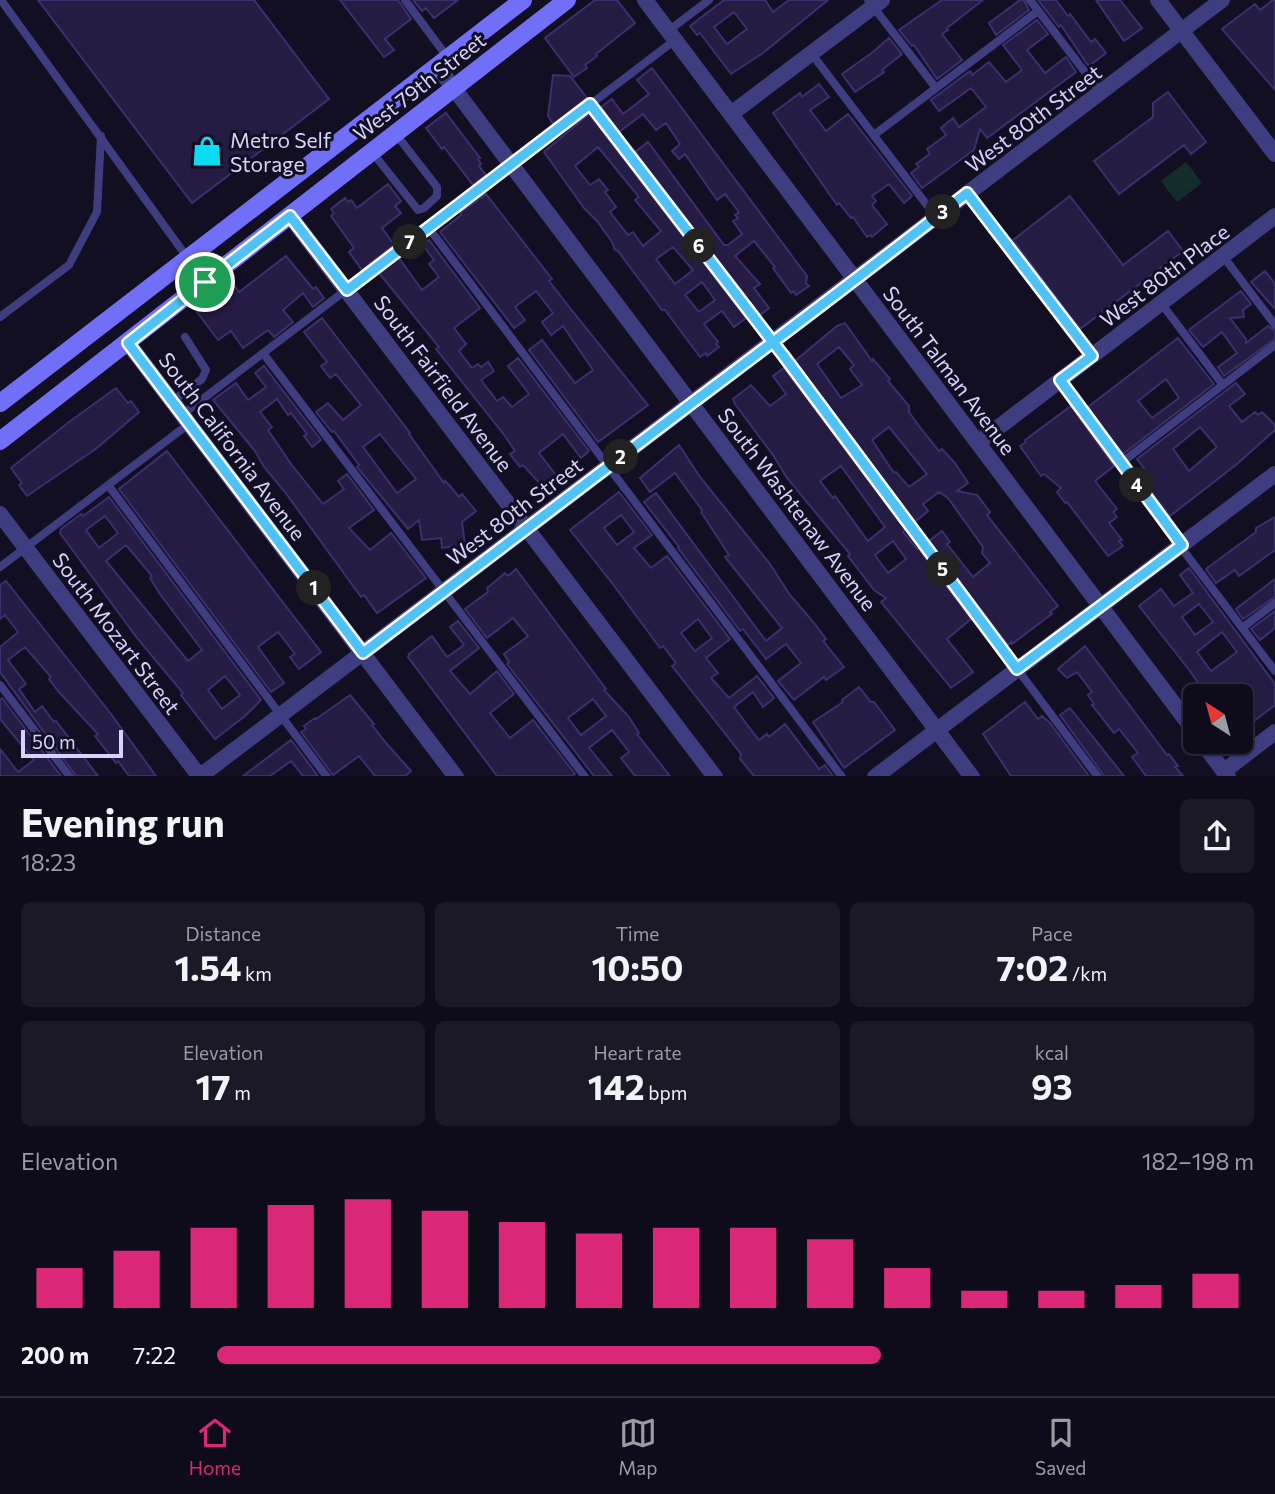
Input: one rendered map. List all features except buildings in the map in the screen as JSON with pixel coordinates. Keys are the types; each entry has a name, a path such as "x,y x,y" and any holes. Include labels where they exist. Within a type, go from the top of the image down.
{"main road":[{"name":"West 79th Street","path":"0,403 523,0"},
{"name":"West 79th Street","path":"0,441 567,0"}],"street":[{"name":"South Talman Avenue","path":"645,0 1183,716"},
{"path":"1158,0 1275,154"},
{"name":"West 80th Street","path":"200,776 1222,0"},
{"path":"731,114 874,2"},
{"name":"South Washtenaw Avenue","path":"443,62 453,87 972,776"},
{"name":"South Fairfield Avenue","path":"290,216 715,776"},
{"name":"West 80th Place","path":"978,443 1275,216"},
{"name":"South California Avenue","path":"128,343 456,776"},
{"path":"875,776 1275,474"},
{"name":"South Mozart Street","path":"0,514 200,776"},
{"path":"1211,754 1226,774 1275,732"}],"lane":[{"path":"1,0 205,282"},
{"path":"405,0 443,62"},
{"path":"0,567 108,485 182,413 590,104 709,0"},
{"path":"1030,0 1101,93"},
{"path":"874,2 936,88"},
{"path":"874,135 1038,11"},
{"path":"811,53 936,217"},
{"path":"590,104 772,341 1098,776"},
{"path":"372,152 418,209 424,208 438,197 436,187 396,133"},
{"path":"0,317 69,265 97,212 101,136"},
{"path":"967,193 1092,356"},
{"path":"428,227 842,776"},
{"path":"1223,256 1275,325"},
{"path":"1161,303 1223,385"},
{"path":"182,413 206,370 185,337"},
{"path":"1121,463 1275,345"},
{"path":"263,353 585,776"},
{"path":"1060,380 1275,671"},
{"path":"108,485 327,776"},
{"path":"1242,628 1275,603"},
{"path":"0,685 69,776"}],"green space":[{"path":"1186,162 1202,183 1177,202 1161,181"}],"place":[{"name":"Metro Self Storage","path":"207,151"}],"route":[{"path":"205,282 128,343 363,653 772,341 855,279 967,193 1092,356 1060,380 1182,545 1017,669 783,355 772,341 590,104 347,290 290,216 205,282"}]}
